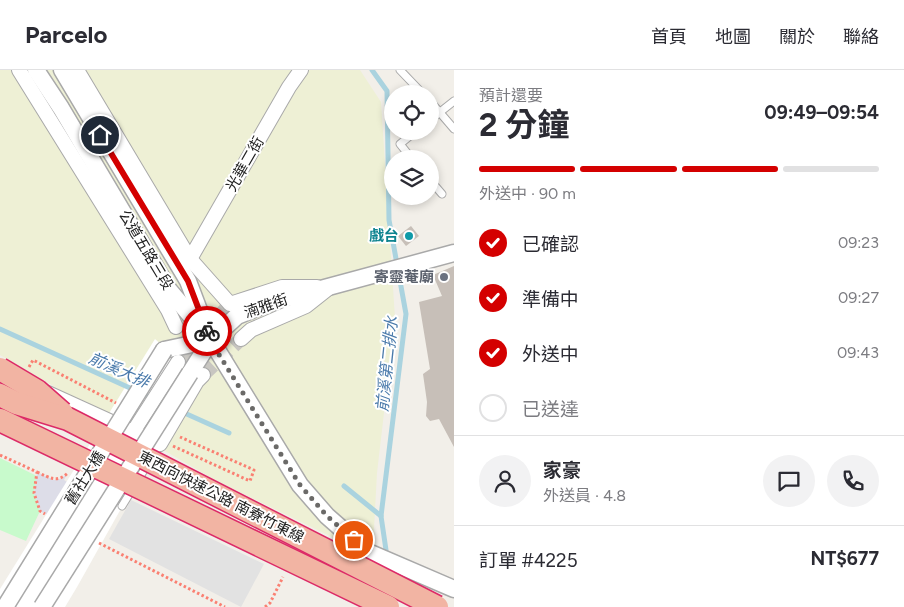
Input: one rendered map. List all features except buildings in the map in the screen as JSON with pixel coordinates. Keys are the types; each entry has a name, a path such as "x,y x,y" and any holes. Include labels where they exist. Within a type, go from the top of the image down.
{"highway":[{"path":"0,370 37,391 68,419"},
{"name":"東西向快速公路 南寮竹東線","path":"0,396 16,403 68,419 437,607"},
{"name":"東西向快速公路 南寮竹東線","path":"0,420 388,607"}],"street":[{"name":"公道五路三段","path":"20,70 168,310 176,327"},
{"name":"公道五路三段","path":"36,70 61,108 169,290 210,340"},
{"name":"公道五路三段","path":"62,70 188,281 210,340"},
{"path":"77,70 190,259"},
{"name":"光華二街","path":"190,259 289,87 301,70"},
{"name":"湳雅街","path":"164,444 210,340 237,316 270,303 454,253"},
{"name":"湳雅街","path":"190,259 230,304 282,287 330,287"},
{"name":"湳雅街","path":"241,339 251,330 306,306 330,287"},
{"name":"湳雅街","path":"164,350 210,340"},
{"path":"210,340 300,485 327,516 368,552 454,589"},
{"name":"舊社大橋","path":"5,607 164,350"},
{"path":"133,432 178,362"},
{"path":"0,370 133,432 164,444"},
{"path":"42,607 196,374"}],"lane":[{"path":"400,70 414,85"},
{"path":"454,101 440,112 454,129"},
{"path":"405,140 400,144 405,150"},
{"path":"439,190 442,194"},
{"path":"122,506 164,444"}],"path":[{"path":"37,372 29,367 33,360 118,404"},
{"path":"164,444 250,480 254,470 178,436"}],"green space":[{"path":"0,70 360,70 381,102 384,150 384,205 388,205 395,318 377,473 374,529 377,565 336,539 215,480 0,355"},
{"path":"0,458 37,476 34,493 40,511 26,541 0,530"}],"shaded area":[{"path":"37,472 54,480 60,479 67,474 64,480 114,510 96,542 40,511 34,493"},
{"path":"131,500 264,564 241,607 109,539"}],"pier":[{"path":"155,339 196,375 77,587 65,607 0,607 0,589"}],"waterway":[{"name":"前溪第二排水","path":"372,70 387,91 389,220 406,314 381,516 386,550"},
{"name":"前溪大排","path":"0,329 152,398"},
{"name":"前溪大排","path":"180,411 229,433"},
{"name":"前溪大排","path":"344,486 381,516"}],"tunnel":[{"path":"178,362 230,304"},
{"path":"203,375 241,339"}],"way so far":[{"path":"207,331 210,340 300,485 327,516 354,540"}],"place":[{"name":"戲台","path":"409,236"},
{"name":"寄靈菴廟","path":"444,277"}],"route":[{"path":"100,135 188,281 207,331"}]}
